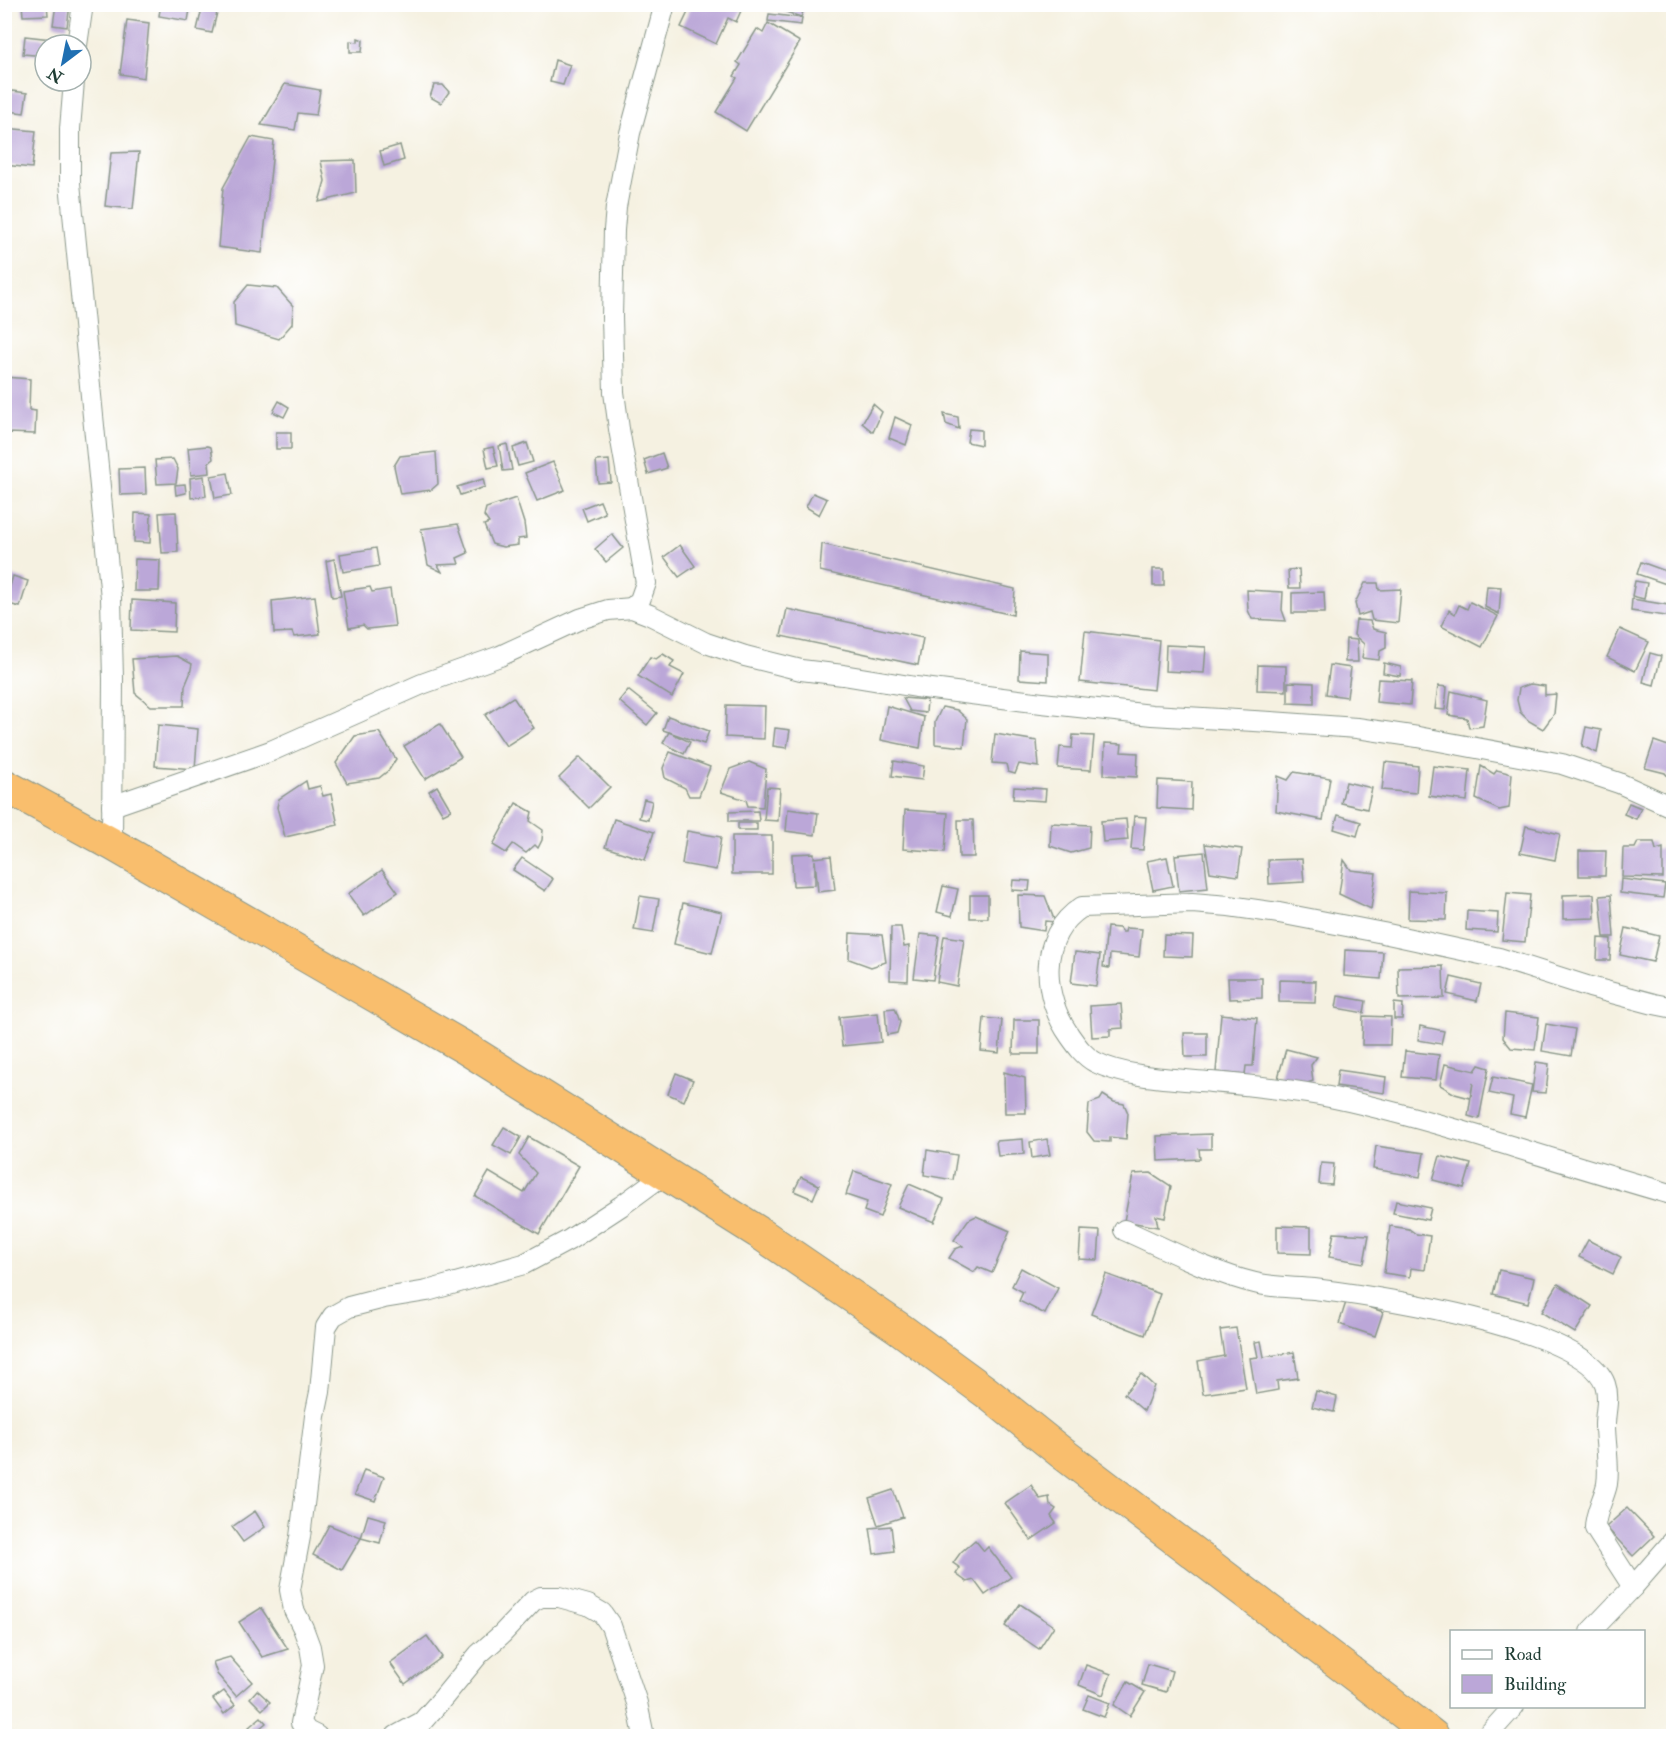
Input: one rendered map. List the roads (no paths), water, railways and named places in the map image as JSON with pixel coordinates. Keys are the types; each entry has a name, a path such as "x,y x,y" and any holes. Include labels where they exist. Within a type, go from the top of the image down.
{"highway":[{"path":"4,785 112,844 467,1049 758,1232 900,1329 986,1392 1432,1737"}],"street":[{"path":"79,33 83,4"},
{"path":"632,609 640,600 646,583 618,429 614,392 612,317 615,231 618,197 630,133 665,4"},
{"path":"73,93 70,183 111,598 112,844"},
{"path":"112,806 271,752 422,684 500,656 580,619 608,610 632,609 650,615 706,643 745,656 801,670 1042,704 1152,715 1357,728 1418,737 1562,764 1619,783 1674,807"},
{"path":"1674,1008 1590,987 1499,958 1279,913 1192,903 1082,907 1071,914 1053,942 1048,973 1056,1013 1066,1030 1081,1051 1094,1061 1110,1068 1135,1074 1243,1085 1320,1096 1402,1114 1674,1195"},
{"path":"317,1737 307,1731 301,1723 313,1665 310,1647 294,1610 290,1590 300,1537 320,1392 326,1327 333,1316 349,1307 427,1291 524,1264 569,1240 666,1173"},
{"path":"1124,1230 1214,1270 1257,1284 1345,1293 1452,1312 1540,1339 1569,1350 1584,1359 1597,1370 1605,1383 1608,1395 1605,1422 1608,1471 1595,1528 1633,1587"},
{"path":"1592,1630 1674,1540"},
{"path":"396,1737 422,1722 479,1654 502,1634 533,1601 542,1597 559,1597 588,1605 602,1613 611,1626 637,1703 644,1737"},
{"path":"1487,1737 1513,1708"}]}
